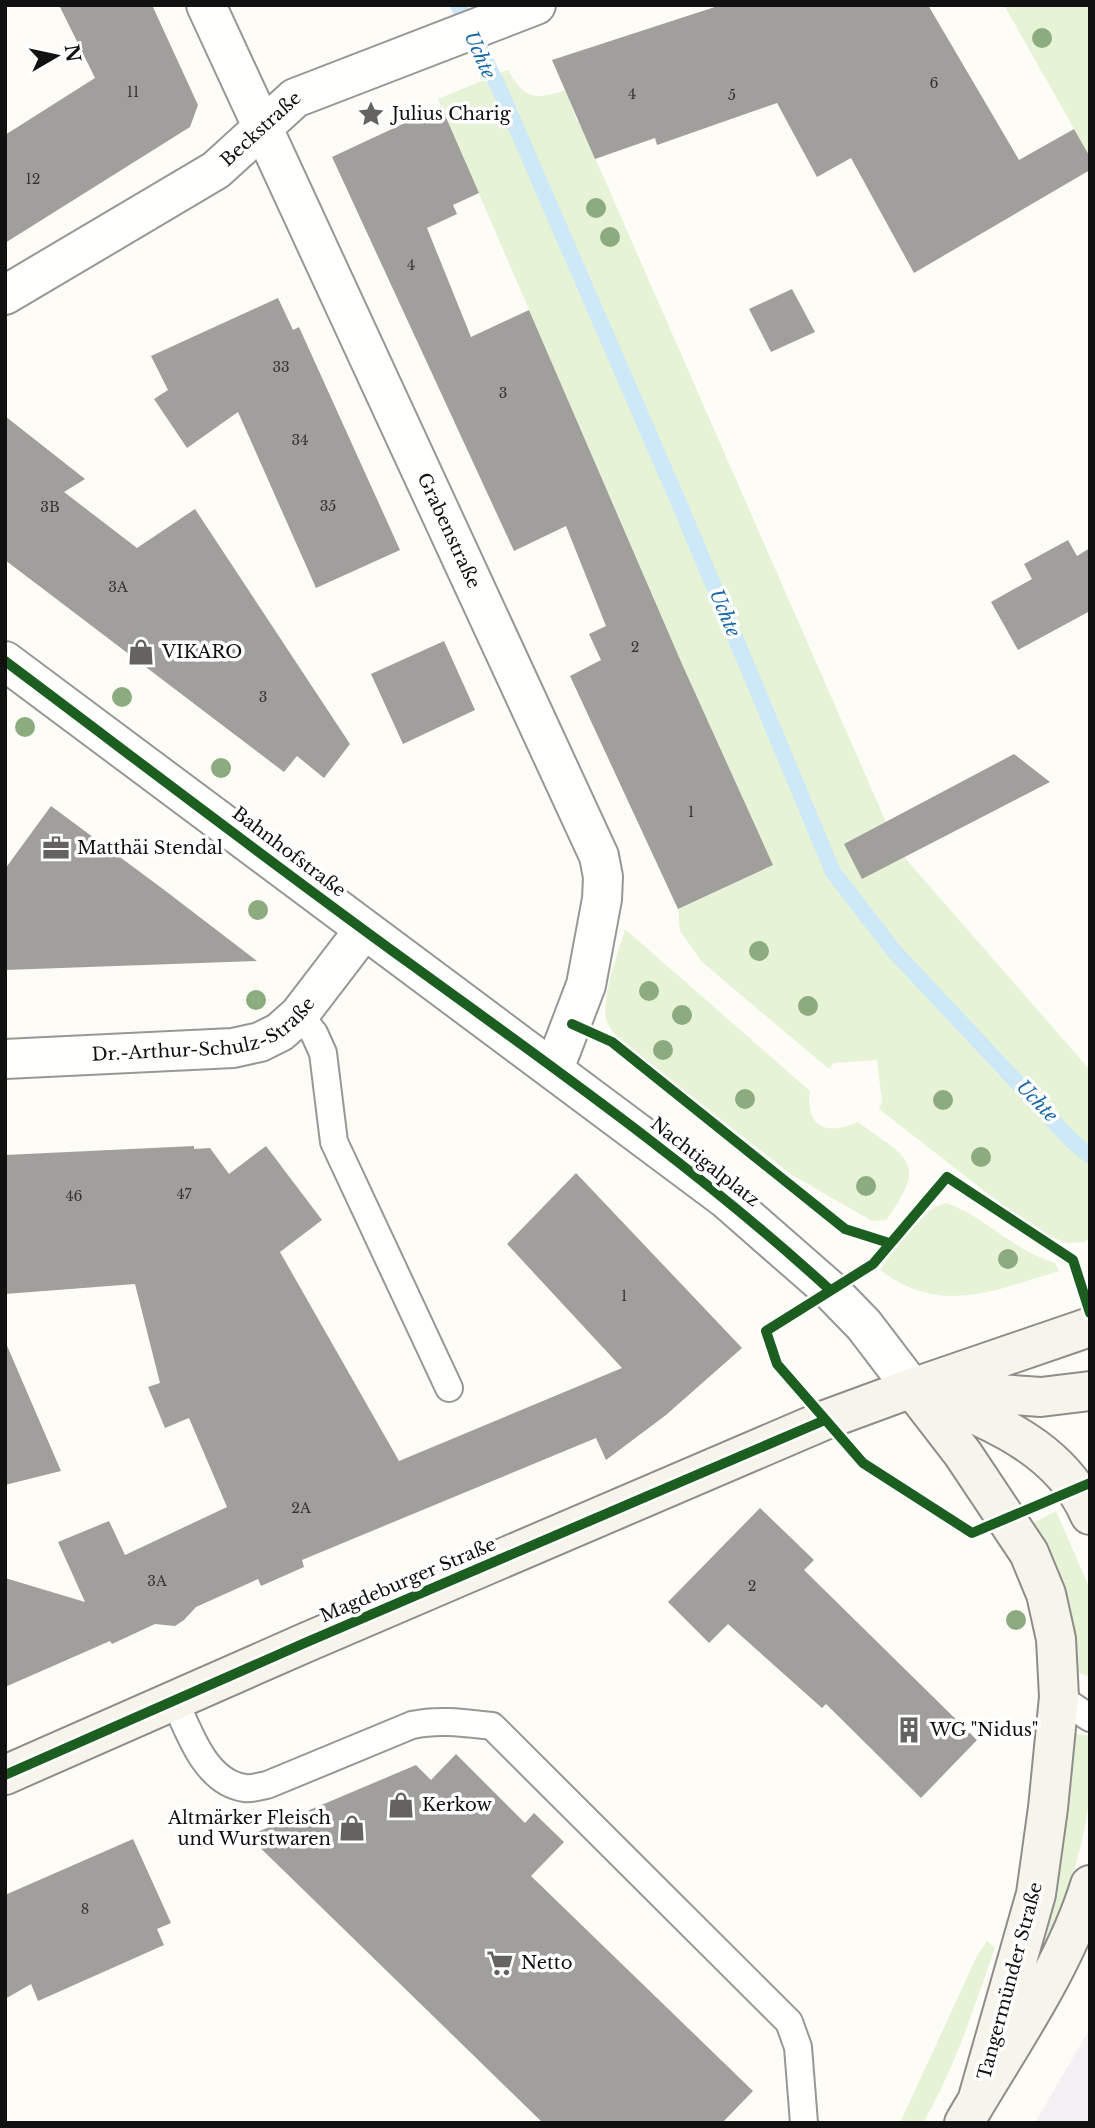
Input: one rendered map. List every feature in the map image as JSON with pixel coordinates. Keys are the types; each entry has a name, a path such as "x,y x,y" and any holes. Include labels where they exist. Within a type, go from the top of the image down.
{"main road":[{"path":"912,1388 1090,1327"},
{"name":"Magdeburger Straße","path":"5,1775 825,1420 912,1388 1041,1396 1090,1391"},
{"name":"Nachtigalplatz","path":"912,1388 1022,1438 1047,1457 1075,1489 1090,1515"},
{"name":"Nachtigalplatz","path":"912,1388 970,1464 1029,1553 1046,1594 1075,1708"},
{"name":"Tangermünder Straße","path":"971,2110 1036,1894 1048,1808 1075,1708"},
{"name":"Tangermünder Straße","path":"971,2110 1035,2007 1090,1885"}],"street":[{"name":"Grabenstraße","path":"206,5 599,856 603,877 602,899 586,985 554,1069"},
{"name":"Beckstraße","path":"5,295 216,170 295,98 534,6"},
{"name":"Bahnhofstraße","path":"5,661 554,1069"},
{"name":"Dr.-Arthur-Schulz-Straße","path":"5,1059 233,1048 260,1042 280,1032 299,1015 364,930"},
{"name":"Nachtigalplatz","path":"554,1069 717,1192 814,1276 864,1325 912,1388"}],"lane":[{"path":"299,1015 314,1033 323,1053 334,1142 449,1388"},
{"path":"175,1702 195,1745 213,1770 226,1783 248,1789 267,1785 412,1725 450,1721 492,1726 789,2022 798,2047 804,2123"}],"shaded area":[{"path":"1090,2028 1090,2123 1035,2123"}],"green space":[{"path":"1004,5 1090,5 1090,157"},
{"path":"508,70 520,87 531,95 546,95 566,90 577,121 886,822 904,857 1090,1070 1090,1239 1084,1242 1067,1243 1037,1232 879,1109 882,1102 877,1060 834,1063 829,1069 702,962 680,931 678,909 773,865 682,664 438,99"},
{"path":"625,929 810,1091 811,1113 821,1126 837,1128 858,1122 900,1154 907,1163 907,1185 886,1220 872,1221 792,1175 621,1042 608,1025 605,1009 611,974"},
{"path":"946,1203 974,1217 1026,1251 1055,1263 1059,1271 1003,1288 946,1296 909,1287 880,1270 916,1221 935,1207"},
{"path":"1056,1511 1090,1589 1090,1677 1078,1672 1072,1625 1061,1579 1033,1523"},
{"path":"1076,1734 1090,1736 1090,1785 1086,1822 1070,1885 1039,1966 1030,1962 1064,1815"},
{"path":"987,1941 995,1948 945,2081 923,2123 900,2123 977,1956"}],"building":[{"path":"59,5 152,5 198,105 190,127 5,243 5,135 95,78"},
{"path":"721,5 928,5 1019,160 1074,129 1090,157 1090,170 914,273 851,158 817,177 777,103 657,145 655,138 595,159 552,60"},
{"path":"441,106 479,193 453,205 457,214 427,228 471,337 529,310 682,664 773,865 678,909 570,676 601,660 589,634 606,626 566,526 514,551 332,157"},
{"path":"792,289 815,332 771,352 749,309"},
{"path":"278,298 293,330 299,327 400,550 316,588 238,412 187,448 154,399 168,390 151,356"},
{"path":"5,416 85,479 64,492 137,548 195,509 350,744 324,778 297,756 284,772 5,560"},
{"path":"1068,540 1077,556 1090,548 1090,611 1018,650 991,602 1032,579 1024,564"},
{"path":"444,641 475,710 403,744 371,674"},
{"path":"1014,754 1050,782 862,879 844,844"},
{"name":"Matthäi Stendal","path":"51,806 257,961 5,970 5,869"},
{"path":"194,1146 194,1149 210,1148 229,1174 266,1146 322,1220 280,1252 399,1461 622,1368 507,1244 576,1173 742,1348 666,1415 606,1460 596,1438 302,1560 304,1567 261,1586 258,1579 196,1607 175,1626 155,1624 5,1687 5,1578 85,1602 58,1542 109,1521 125,1555 227,1507 189,1418 165,1428 148,1387 160,1383 135,1284 5,1294 5,1155"},
{"path":"5,1341 61,1471 5,1485"},
{"path":"760,1508 814,1560 804,1570 977,1740 921,1798 826,1704 822,1708 728,1624 709,1643 668,1602"},
{"name":"Netto","path":"456,1754 525,1823 534,1813 564,1842 531,1876 753,2091 722,2123 543,2123 248,1836 416,1765 431,1780"},
{"path":"133,1839 171,1923 157,1929 164,1945 38,2001 31,1984 5,1999 5,1895"}],"waterway":[{"name":"Uchte","path":"458,5 499,88 682,510 833,872 894,951 1071,1140 1090,1156"}],"cycle path":[{"path":"5,661 678,1162 730,1203 830,1290"},
{"path":"572,1024 612,1042 845,1229 889,1243"},
{"path":"1090,1313 1073,1260 947,1177 873,1264 766,1331 777,1364 863,1463 972,1533 1090,1483"},
{"path":"5,1775 825,1420"}],"place":[{"name":"Julius Charig","path":"371,114"},
{"name":"VIKARO","path":"141,652"},
{"name":"Matthäi Stendal","path":"56,848"},
{"name":"WG \"Nidus\"","path":"909,1730"},
{"name":"Kerkow","path":"401,1805"},
{"name":"Altmärker Fleisch und Wurstwaren","path":"352,1828"},
{"name":"Netto","path":"500,1963"}]}
